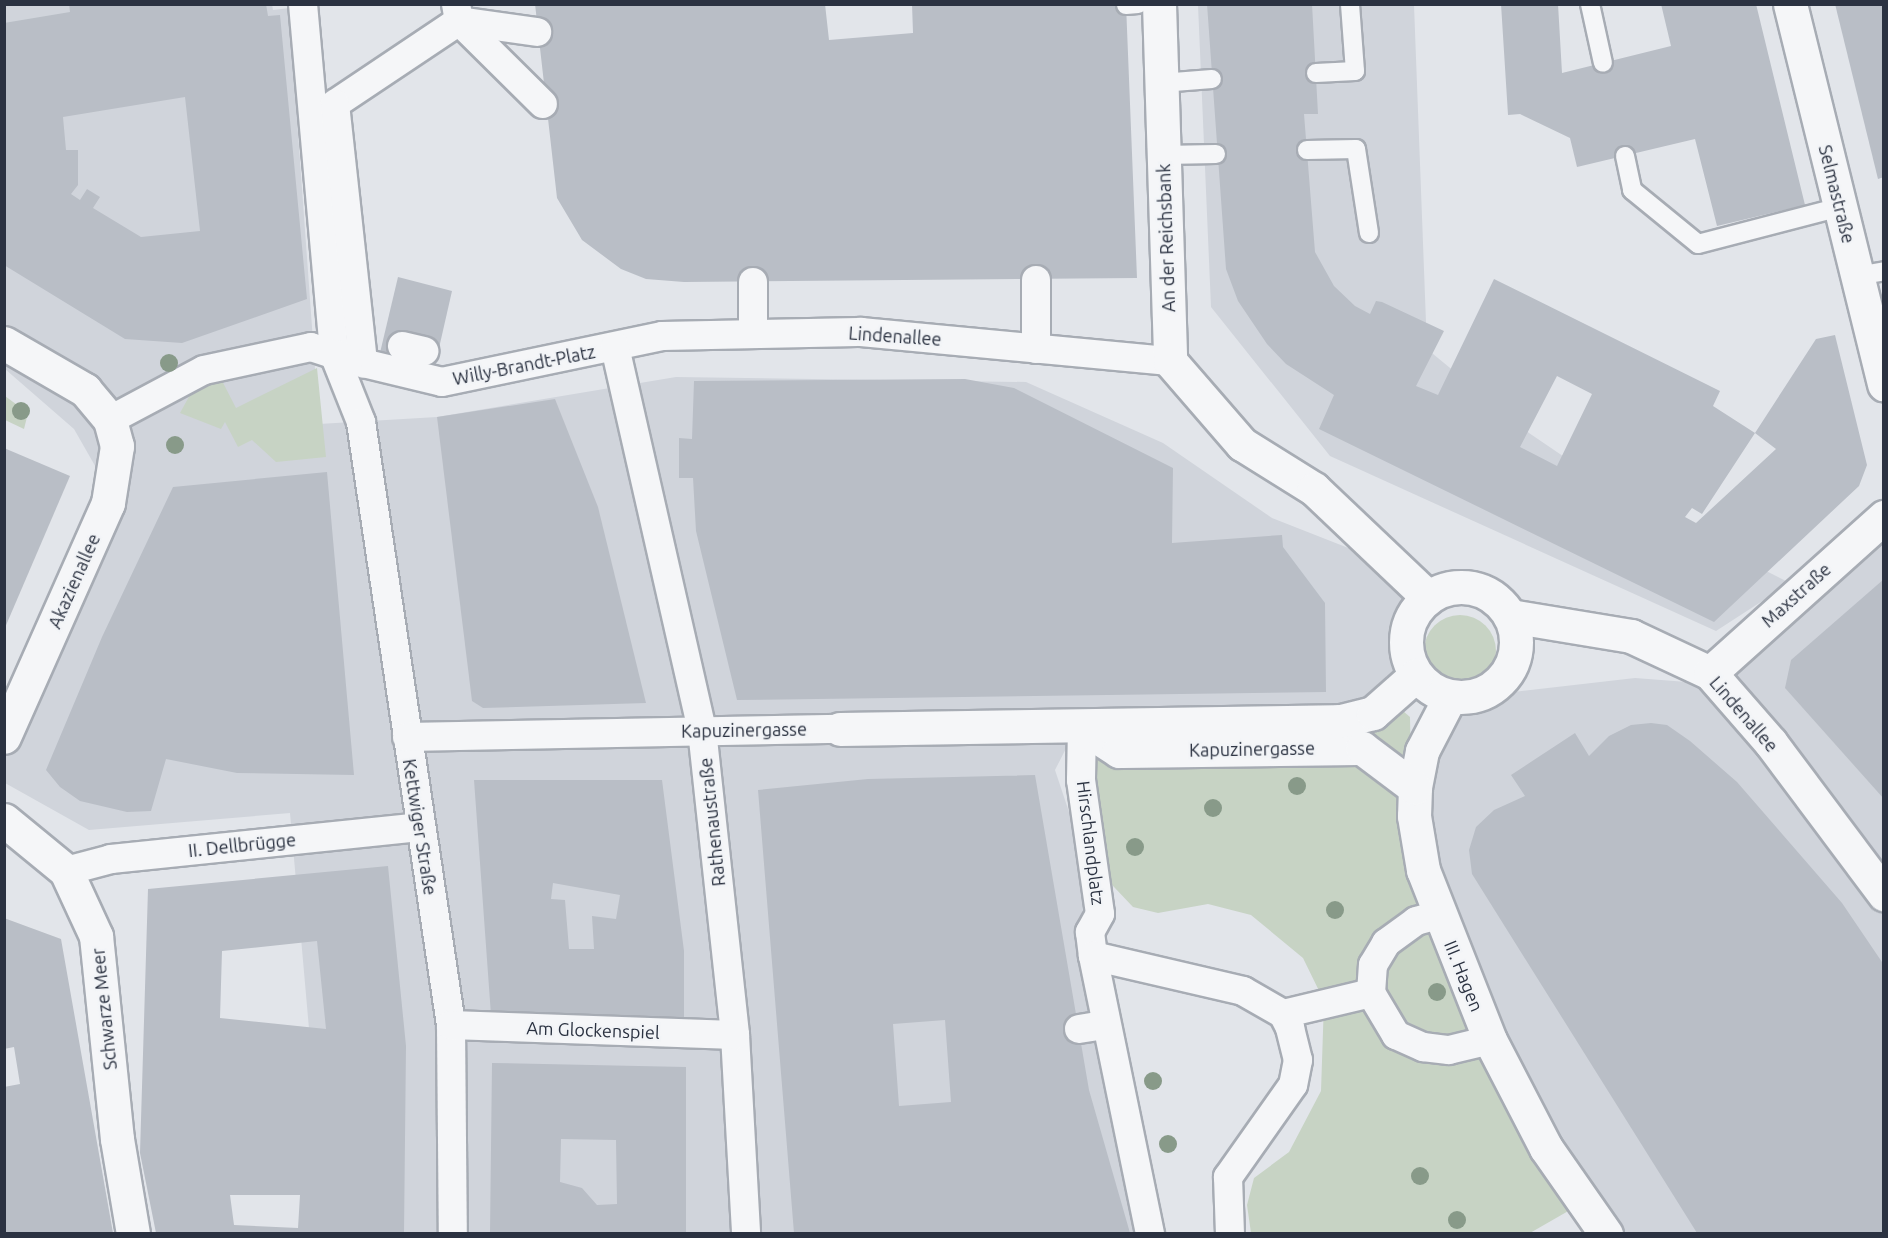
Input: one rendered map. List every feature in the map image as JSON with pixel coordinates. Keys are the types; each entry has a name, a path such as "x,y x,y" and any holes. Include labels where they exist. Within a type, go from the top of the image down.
{"street":[{"path":"4,343 85,390 110,420 204,370 323,350 327,258 318,175 307,107 303,4"},
{"name":"An der Reichsbank","path":"1159,4 1170,361"},
{"name":"Selmastraße","path":"1790,4 1840,207 1870,273 1884,385"},
{"path":"307,107 458,13 537,32"},
{"path":"458,13 543,104"},
{"path":"285,68 307,107"},
{"path":"327,258 363,363"},
{"path":"1035,280 1036,349"},
{"path":"753,282 753,334"},
{"name":"Lindenallee","path":"615,347 662,336 861,332 1170,361"},
{"name":"Willy-Brandt-Platz","path":"323,350 363,363 412,353 442,382 615,347"},
{"name":"Rathenaustraße","path":"615,347 702,730 735,1035 746,1233"},
{"name":"Kettwiger Straße","path":"323,350 361,422 419,827 451,1025 453,1233"},
{"path":"1170,361 1242,444 1314,489 1386,553 1428,597"},
{"name":"Akazienallee","path":"4,737 108,503 117,446 110,420"},
{"name":"Maxstraße","path":"1710,673 1884,517"},
{"path":"1463,586 1482,591 1510,615 1516,650 1500,682 1485,692 1450,697 1416,675 1406,633 1428,597 1463,586"},
{"name":"Lindenallee","path":"1510,615 1631,636 1710,673 1771,743 1884,894"},
{"name":"Kapuzinergasse","path":"407,737 702,730 1082,727 1341,721 1373,713 1416,675"},
{"name":"III. Hagen","path":"1450,697 1422,751 1415,788 1414,816 1423,870 1490,1040 1546,1148 1606,1233"},
{"name":"Kapuzinergasse","path":"1082,727 1119,751 1362,748 1415,788"},
{"name":"Hirschlandplatz","path":"1082,727 1081,780 1100,914 1090,932 1093,956 1092,1028 1150,1233"},
{"name":"Schwarze Meer","path":"4,820 66,871 96,936 117,1139 133,1233"},
{"name":"II. Dellbrügge","path":"66,871 111,859 419,827"},
{"path":"1439,915 1416,921 1386,943 1374,965 1371,993 1396,1035 1423,1047 1449,1050 1490,1040"},
{"path":"1093,956 1243,991 1282,1014 1298,1060 1293,1085 1228,1177 1230,1233"},
{"path":"1282,1014 1371,993"},
{"name":"Am Glockenspiel","path":"451,1025 735,1035"}],"lane":[{"path":"1126,5 1138,4"},
{"path":"1316,73 1355,71 1350,4"},
{"path":"1590,4 1603,63"},
{"path":"1161,83 1212,79"},
{"path":"1307,150 1356,149 1370,233"},
{"path":"1164,155 1216,154"},
{"path":"1625,156 1632,190 1698,244 1840,207"}],"shaded area":[{"path":"272,4 273,10 289,8 319,424 437,417 676,377 1026,382 1163,443 1272,518 1384,562 1417,605 1406,622 1403,643 1413,675 1368,707 1079,723 1055,770 1087,866 1082,917 1143,1233 327,1233 290,813 89,830 5,783 5,724 110,492 74,429 5,369 5,5"},
{"path":"1198,5 1414,5 1427,349 1529,433 1632,503 1790,583 1716,631 1330,456 1211,307"},
{"path":"1883,522 1883,892 1716,674"},
{"path":"1635,678 1713,684 1883,895 1883,1233 1612,1233 1551,1148 1416,817 1452,699"}],"green space":[{"path":"317,368 326,457 276,462 252,440 238,447 225,422 221,429 180,413 191,393 218,373 236,408"},
{"path":"5,396 28,413 24,429 5,420"},
{"path":"1460,615 1480,621 1490,631 1496,651 1490,671 1480,681 1460,687 1440,681 1430,671 1424,651 1430,631 1440,621"},
{"path":"1396,705 1410,717 1412,817 1577,1206 1530,1233 1251,1233 1247,1205 1254,1178 1289,1152 1321,1091 1324,1001 1303,958 1251,915 1208,904 1158,913 1133,907 1096,868 1086,766 1116,727"}],"building":[{"path":"69,4 266,4 268,16 280,15 307,299 182,343 125,339 4,265 4,23 70,12","holes":["185,97 200,231 141,237 93,208 100,197 87,189 80,200 71,194 78,185 78,150 66,150 63,117"]},
{"path":"535,4 825,4 829,40 913,33 912,4 1126,4 1137,278 684,282 646,279 621,269 582,240 557,198"},
{"path":"1207,4 1312,4 1318,114 1304,114 1315,252 1334,286 1355,306 1370,314 1376,301 1382,302 1444,331 1416,386 1438,395 1494,279 1720,391 1713,406 1755,433 1816,339 1835,335 1867,465 1859,486 1714,622 1319,429 1334,395 1286,364 1267,344 1238,301 1226,269","holes":["1557,376 1592,394 1557,466 1520,447","1755,433 1776,449 1696,523 1685,517 1692,508 1702,514"]},
{"path":"1501,4 1558,4 1562,73 1671,46 1661,4 1756,4 1805,205 1717,226 1695,139 1577,167 1570,138 1520,114 1508,115"},
{"path":"1835,4 1884,4 1884,177 1878,179"},
{"path":"398,277 452,291 434,370 379,357"},
{"path":"965,379 1014,388 1173,468 1172,543 1282,535 1283,547 1325,603 1326,692 737,700 696,531 693,478 679,478 679,438 692,439 694,381"},
{"path":"555,399 598,507 646,703 483,708 472,701 437,417"},
{"path":"4,448 70,476 4,630"},
{"path":"327,472 354,775 237,773 166,759 151,811 127,812 80,801 60,787 46,770 102,637 173,487"},
{"path":"1884,579 1884,799 1785,688 1791,660"},
{"path":"1651,723 1667,725 1690,741 1737,782 1842,903 1884,965 1884,1233 1697,1233 1472,874 1469,850 1476,827 1494,810 1525,796 1511,775 1575,733 1589,756 1609,736 1631,725"},
{"path":"1035,775 1089,1090 1130,1233 794,1233 758,790 868,779","holes":["945,1020 951,1102 899,1106 893,1024"]},
{"path":"474,780 662,780 684,951 684,1020 491,1015","holes":["553,883 620,895 616,919 592,916 594,949 569,949 565,900 551,899"]},
{"path":"388,866 406,1046 404,1233 156,1233 140,1153 148,889","holes":["317,941 326,1029 220,1018 222,951","230,1195 300,1195 298,1228 234,1225"]},
{"path":"4,918 61,939 113,1233 4,1233 4,1087 20,1084 14,1047 4,1049"},
{"path":"492,1063 686,1067 686,1233 490,1233","holes":["561,1139 616,1140 617,1204 597,1205 582,1188 560,1182"]}]}
